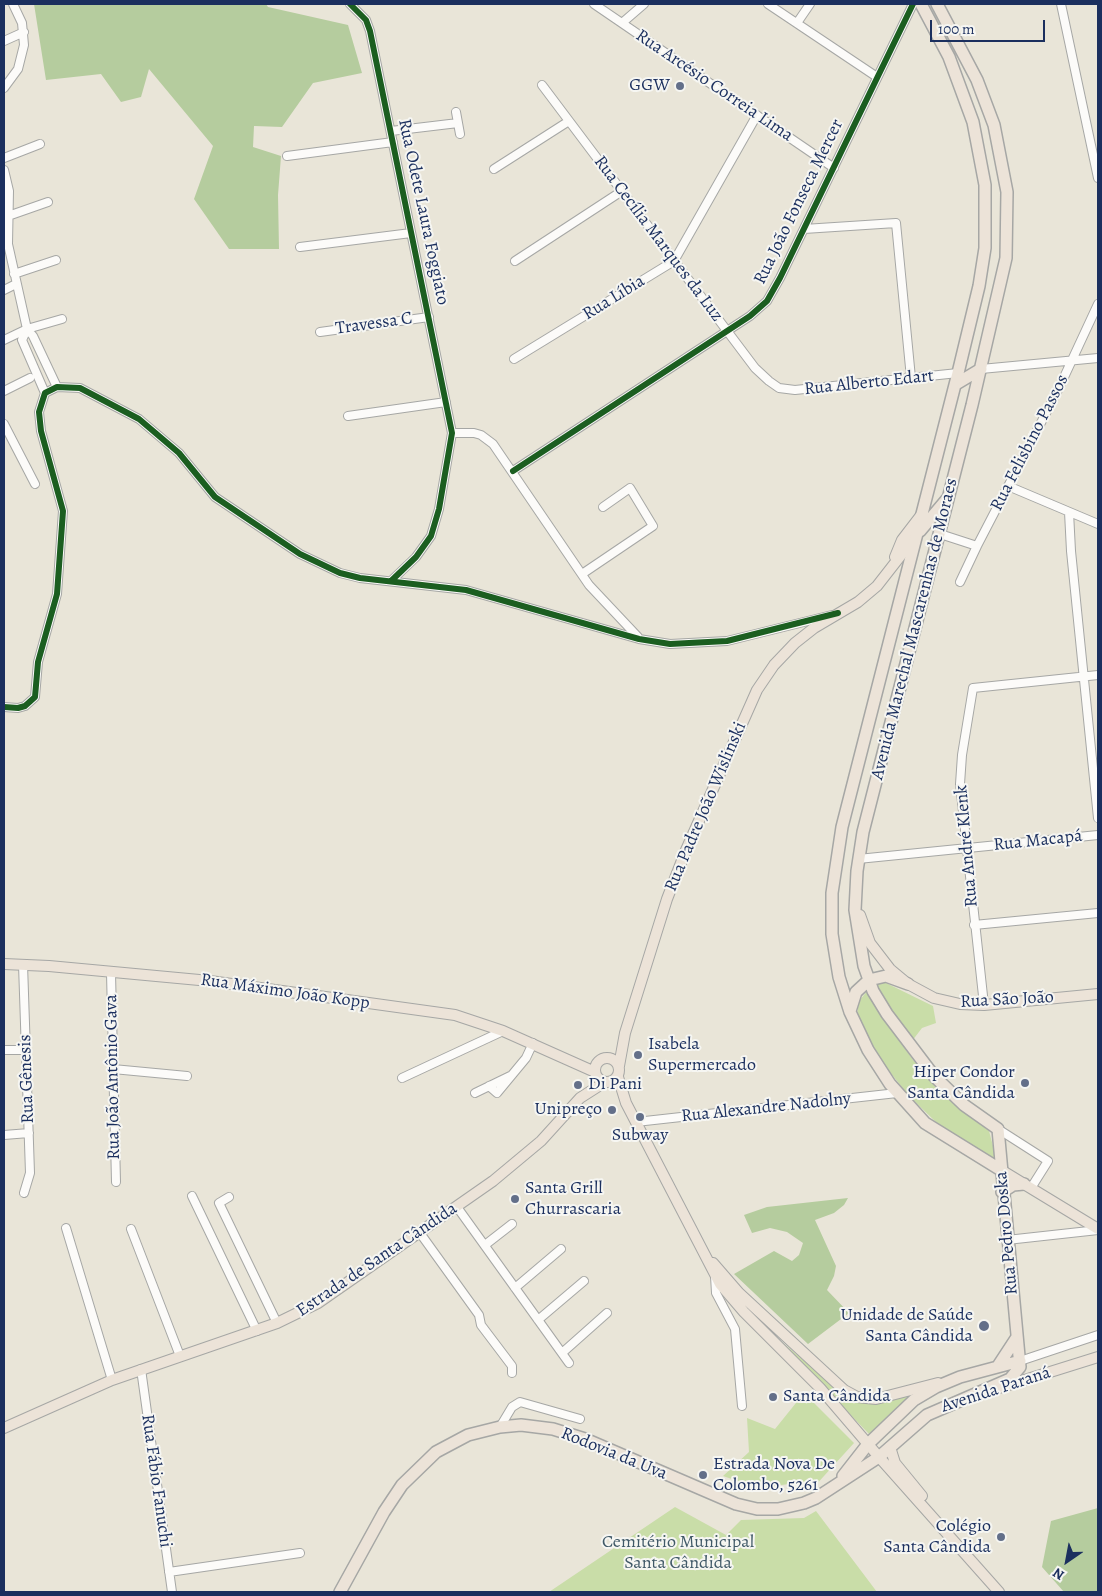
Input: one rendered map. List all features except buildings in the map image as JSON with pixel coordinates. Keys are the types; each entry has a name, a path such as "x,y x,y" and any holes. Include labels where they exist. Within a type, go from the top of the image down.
{"highway":[{"name":"Avenida Marechal Mascarenhas de Moraes","path":"920,4 958,78 974,122 983,165 986,229 983,267 918,534 846,810 835,868 832,934 839,978 850,1012 868,1050 897,1093 925,1123 1001,1170"},
{"name":"Avenida Marechal Mascarenhas de Moraes","path":"937,4 983,94 1002,158 1007,192 1008,236 1003,275 981,369 863,832 858,859 855,894 858,937 869,980 895,1027 927,1069 964,1105 998,1129"},
{"path":"974,310 981,312 992,322"},
{"path":"957,379 981,369"},
{"path":"918,534 950,495"},
{"path":"898,610 900,622 915,629"},
{"path":"850,1012 856,992 869,980 886,976 908,984"},
{"name":"Rua Pedro Doska","path":"998,1129 1002,1192 1020,1361"},
{"path":"979,1158 992,1173 1002,1192 1013,1185 1028,1186"},
{"path":"1017,1337 1002,1365 1016,1366 1017,1373"},
{"path":"967,1398 1010,1379 1017,1373 1020,1361"},
{"name":"Avenida Paraná","path":"868,1444 914,1400 936,1387 960,1377 1020,1361"},
{"name":"Avenida Paraná","path":"879,1457 927,1415 967,1398"},
{"name":"Rodovia da Uva","path":"340,1592 393,1497 425,1461 458,1439 500,1427 535,1426 568,1433 722,1499 746,1507 778,1509 804,1504 879,1457"},
{"name":"Rodovia da Uva","path":"838,1483 868,1444"}],"main road":[{"path":"892,564 902,540 923,513"},
{"path":"892,564 918,534"},
{"name":"Rua Padre João Wislinski","path":"619,1066 625,1034 676,875 757,690 784,653 814,628 868,595 892,564"},
{"name":"Rua São João","path":"855,894 862,924 870,943 890,969 908,984 941,1001 984,1005 1098,994"},
{"name":"Rua Máximo João Kopp","path":"4,964 23,964 210,981 440,1013 471,1019 503,1031 559,1054 595,1072"},
{"name":"Rua Padre João Wislinski","path":"601,1060 612,1052 625,1034"},
{"name":"Rua Máximo João Kopp","path":"559,1054 601,1060"},
{"path":"610,1081 619,1066 612,1058 601,1060 595,1072 598,1079 610,1081 626,1103 715,1276 734,1300 813,1380 999,1592"},
{"name":"Estrada de Santa Cândida","path":"4,1428 112,1380 257,1331 318,1303 457,1207 531,1150 580,1098 595,1072"},
{"name":"Estrada de Santa Cândida","path":"580,1098 610,1081"},
{"name":"Avenida Marechal Mascarenhas de Moraes","path":"1001,1170 1098,1230"},
{"path":"700,1244 735,1289 836,1385 850,1394 864,1398 888,1397 960,1377"},
{"path":"761,1328 774,1330 800,1351"},
{"name":"Avenida Paraná","path":"967,1398 1098,1357"},
{"path":"890,1447 896,1463 973,1562"}],"street":[{"path":"4,88 18,69 23,56 24,32 13,4"},
{"name":"Rua Odete Laura Foggiato","path":"350,4 366,20 370,31 452,433"},
{"name":"Rua Arcésio Correia Lima","path":"594,4 834,168"},
{"path":"622,23 644,4"},
{"path":"768,4 877,78"},
{"path":"797,23 810,4"},
{"name":"Rua João Fonseca Mercer","path":"514,471 750,316 766,301 834,168 913,4"},
{"path":"1061,4 1098,178"},
{"path":"4,41 24,32"},
{"name":"Rua Cecília Marques da Luz","path":"542,85 755,368 779,388"},
{"path":"456,112 460,134"},
{"name":"Rua Líbia","path":"514,359 674,261 757,116"},
{"path":"494,169 569,121"},
{"path":"391,131 458,123"},
{"path":"287,156 393,142"},
{"path":"4,158 40,144"},
{"path":"4,170 9,191 5,239 27,329 57,387"},
{"path":"515,261 622,191"},
{"path":"8,216 48,202"},
{"path":"804,228 896,223 911,378"},
{"path":"300,247 411,233"},
{"path":"14,274 56,260"},
{"path":"4,290 16,284"},
{"name":"Rua Felisbino Passos","path":"960,582 1098,304"},
{"name":"Travessa C","path":"320,332 429,317"},
{"path":"4,340 27,329 62,319"},
{"path":"27,329 22,340 45,393"},
{"path":"981,369 1098,358"},
{"path":"33,366 44,361"},
{"path":"4,391 30,378"},
{"name":"Rua Alberto Edart","path":"779,388 795,390 911,378 957,379"},
{"path":"4,707 18,708 26,706 35,697 38,662 59,580 63,511 39,421 41,402 45,393 57,387 80,388 140,419 173,447 215,497 300,554 340,573 391,581 443,586 491,596 639,639 670,644 707,644 745,637 838,613"},
{"path":"348,416 446,402"},
{"path":"4,424 35,484"},
{"path":"391,581 416,557 431,536 439,509 452,433 474,433 487,438 514,471 596,593 639,639"},
{"path":"1008,486 1098,524"},
{"path":"582,574 653,526 630,488 603,507"},
{"path":"1070,512 1071,551 1096,778 1098,818"},
{"path":"940,534 977,546"},
{"path":"1084,677 1098,675"},
{"name":"Rua André Klenk","path":"984,1005 966,848 961,769 973,688 1084,677"},
{"name":"Rua Macapá","path":"858,859 1098,835"},
{"path":"974,925 1098,913"},
{"name":"Rua Gênesis","path":"23,964 30,1173 24,1193"},
{"name":"Rua João Antônio Gava","path":"111,973 116,1182"},
{"path":"402,1078 503,1031"},
{"path":"475,1093 489,1086 497,1094 526,1058 533,1043"},
{"path":"4,1050 26,1050"},
{"path":"113,1069 187,1076"},
{"name":"Rua Alexandre Nadolny","path":"636,1122 897,1093"},
{"name":"Avenida Marechal Mascarenhas de Moraes","path":"998,1129 1048,1161 1028,1186"},
{"path":"4,1135 29,1133"},
{"path":"192,1196 257,1331"},
{"path":"229,1197 219,1203 277,1323"},
{"path":"457,1207 569,1364"},
{"path":"485,1245 512,1224"},
{"path":"66,1228 112,1380"},
{"path":"131,1229 180,1356"},
{"path":"1007,1240 1098,1230"},
{"path":"420,1233 479,1315 481,1324 512,1366 512,1373"},
{"path":"515,1288 561,1249"},
{"path":"715,1276 714,1288 735,1329 742,1406"},
{"path":"538,1320 584,1280"},
{"path":"562,1354 607,1313"},
{"name":"Avenida Paraná","path":"1020,1361 1098,1335"},
{"name":"Rua Fábio Fanuchi","path":"141,1369 172,1592"},
{"path":"500,1427 512,1407 520,1402 580,1419"},
{"path":"169,1572 300,1553"},
{"path":"346,1592 352,1570"}],"green space":[{"path":"34,4 266,4 268,7 348,25 362,73 313,83 282,127 254,126 253,147 281,156 278,195 279,249 229,249 194,199 213,146 149,69 141,97 121,102 101,74 46,80"},
{"path":"884,982 933,1006 936,1023 922,1028 912,1041 889,1007 876,983"},
{"path":"868,990 886,1021 913,1060 951,1101 989,1131 997,1161 938,1124 908,1095 886,1067 861,1027 857,1014 859,1001"},
{"path":"848,1198 844,1205 834,1213 815,1220 836,1266 834,1276 827,1290 849,1313 808,1344 734,1274 774,1251 792,1261 799,1255 803,1243 787,1232 770,1228 752,1233 744,1215 767,1207"},
{"path":"770,1332 846,1396 914,1393 869,1434"},
{"path":"804,1393 854,1443 814,1487 805,1482 758,1488 723,1476 749,1452 747,1418 775,1429"},
{"name":"Cemitério Municipal Santa Cândida","path":"675,1507 726,1535 741,1520 804,1518 816,1511 877,1592 549,1592"},
{"path":"1098,1508 1098,1592 1064,1592 1042,1567 1051,1521"}],"cycle path":[{"path":"350,4 366,20 370,31 452,433 439,509 431,536 416,557 391,581"},
{"path":"513,471 750,316 767,301 780,278 913,4"},
{"path":"4,707 18,708 25,706 35,697 38,662 57,594 63,511 41,431 39,412 45,393 57,387 80,388 139,419 179,453 215,497 300,554 340,573 360,578 466,590 639,639 670,644 727,641 838,613"}],"place":[{"name":"GGW","path":"680,86"},
{"name":"Isabela Supermercado","path":"638,1055"},
{"name":"Hiper Condor Santa Cândida","path":"1025,1083"},
{"name":"Di Pani","path":"578,1085"},
{"name":"Unipreço","path":"612,1110"},
{"name":"Subway","path":"640,1117"},
{"name":"Santa Grill Churrascaria","path":"515,1199"},
{"name":"Unidade de Saúde Santa Cândida","path":"984,1326"},
{"name":"Santa Cândida","path":"773,1397"},
{"name":"Estrada Nova De Colombo, 5261","path":"703,1475"},
{"name":"Colégio Santa Cândida","path":"1001,1537"}]}
